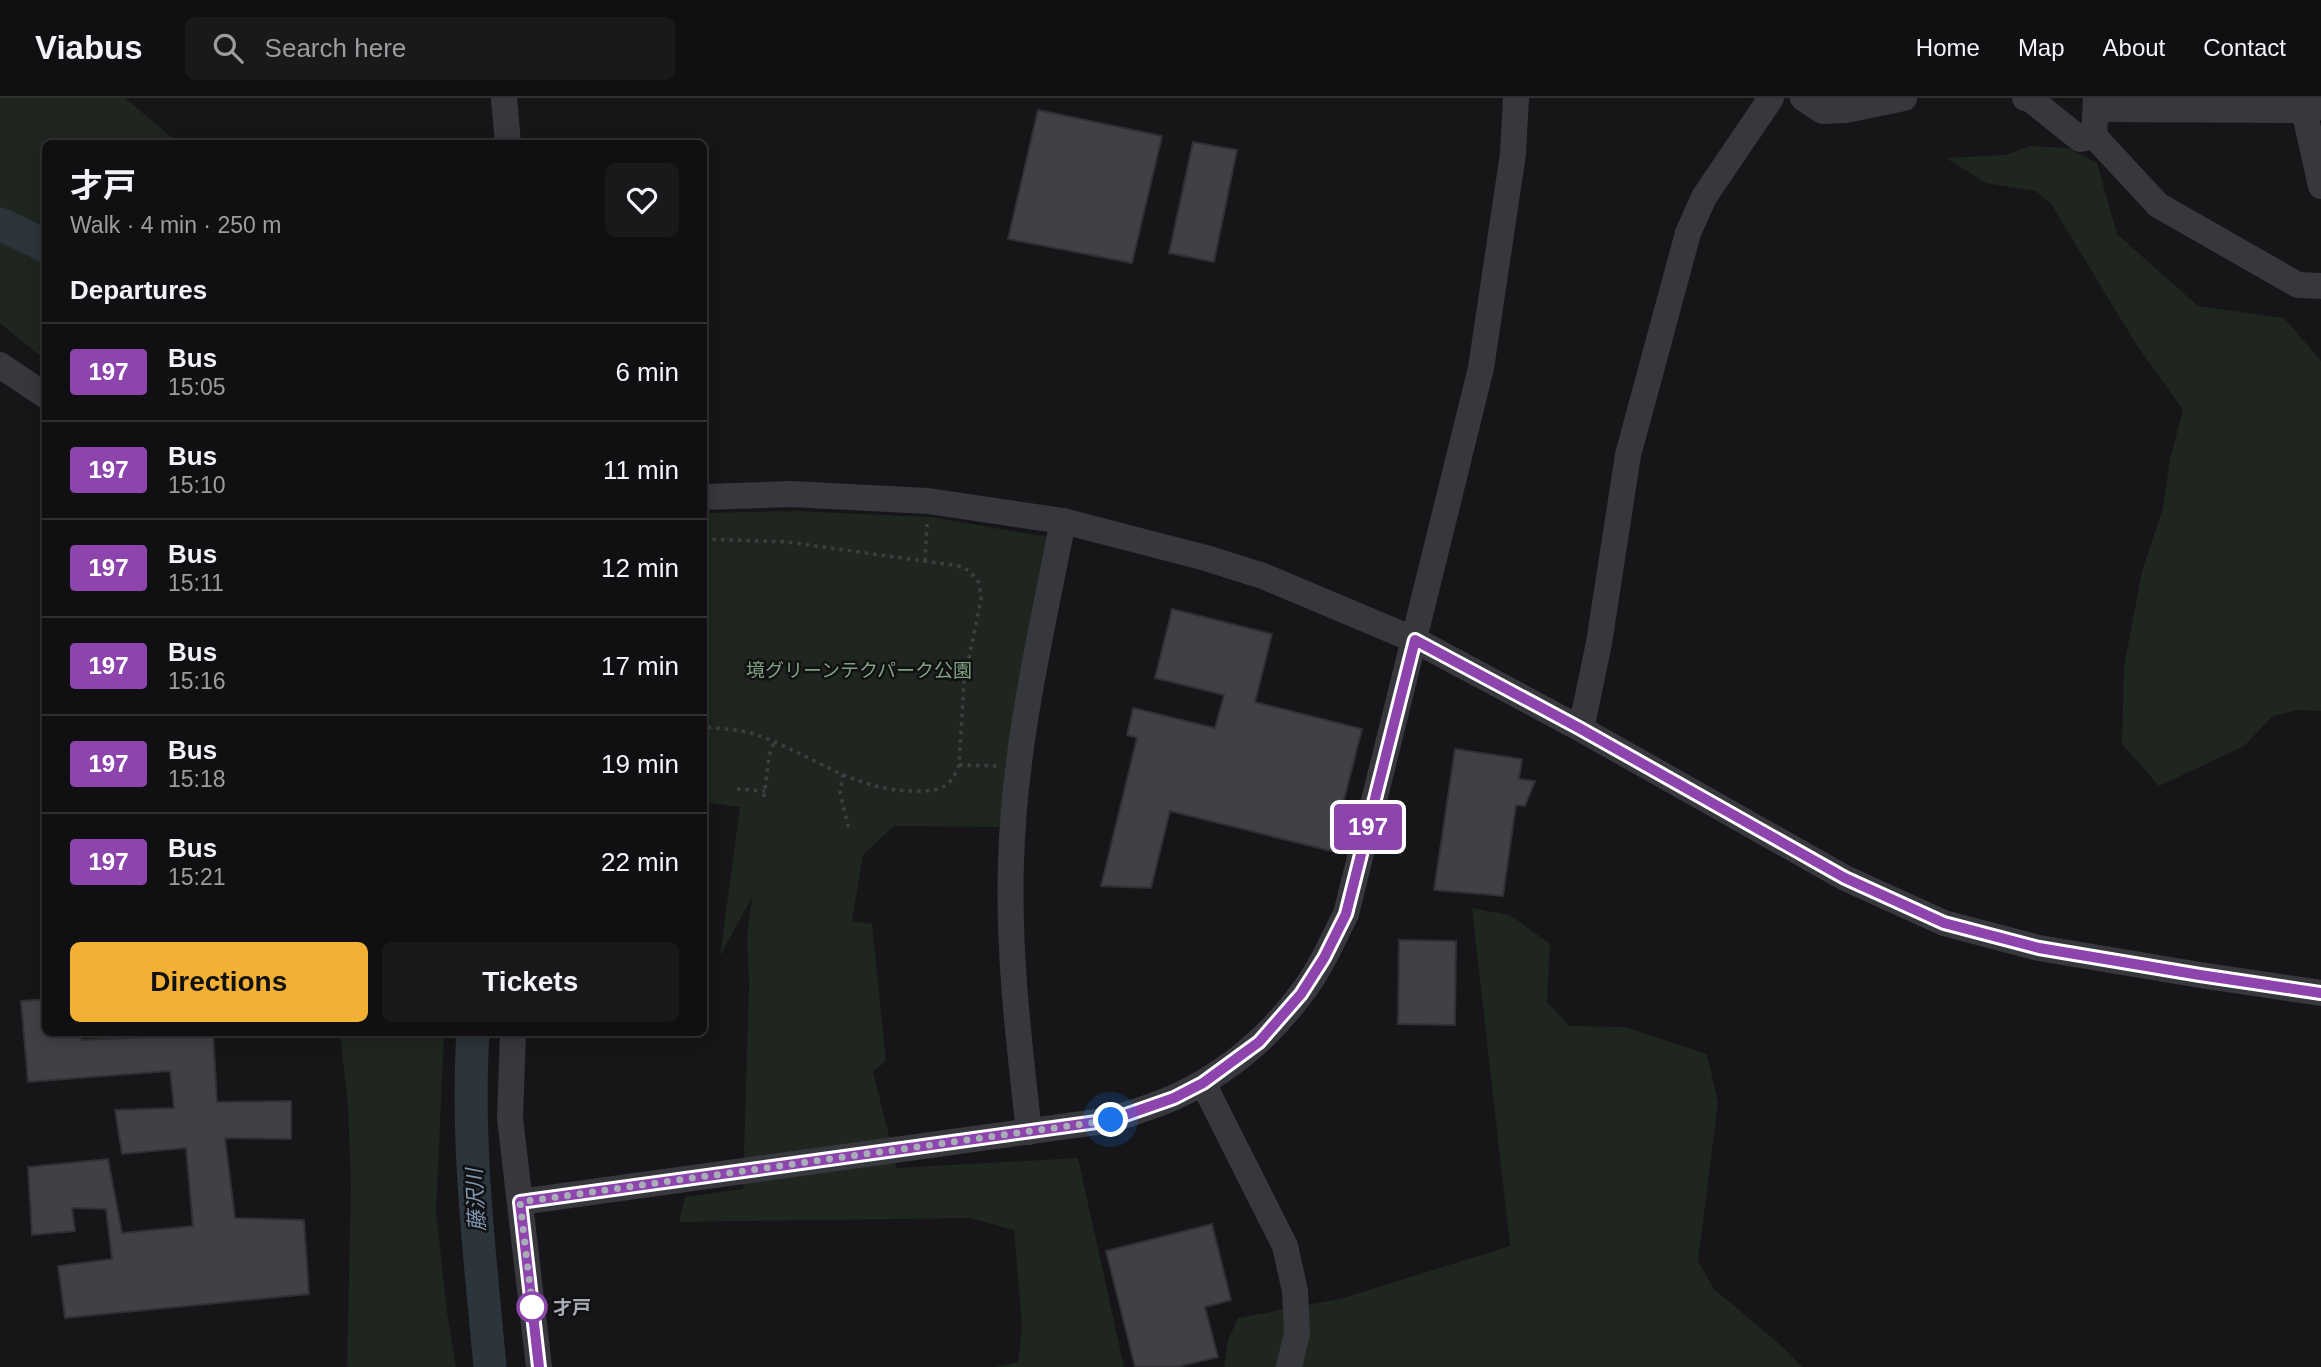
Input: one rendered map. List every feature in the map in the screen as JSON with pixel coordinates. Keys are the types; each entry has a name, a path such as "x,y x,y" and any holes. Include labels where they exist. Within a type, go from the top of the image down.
{"street":[{"path":"504,98 508,140"},
{"path":"520,1202 1111,1120 1174,1098 1203,1083 1259,1042 1301,994 1324,958 1346,914 1481,368 1513,154 1516,98"},
{"path":"1581,729 1599,643 1628,455 1688,233 1704,197 1771,98"},
{"path":"1803,98 1823,111 1846,110 1904,98"},
{"path":"2025,98 2030,99 2080,139 2094,136"},
{"path":"2321,186 2310,105 2096,103 2094,136 2158,205 2298,285 2321,286"},
{"path":"0,365 42,393"},
{"path":"707,497 790,494 928,501 1063,521 1206,558 1263,576 1415,640 1581,729 1845,878 1944,923 2039,948 2321,993"},
{"path":"1029,1132 1013,998 1011,862 1021,736 1063,521"},
{"path":"513,1036 510,1118 539,1367"},
{"path":"1203,1083 1285,1246 1295,1291 1297,1333 1289,1367"}],"path":[{"path":"926,561 928,501"},
{"path":"707,539 788,542 959,566 971,571 979,583 981,599 964,682 960,765 955,776 936,791 872,787 755,734 707,727"},
{"path":"764,797 769,756 774,743"},
{"path":"960,765 1018,767"},
{"path":"843,774 840,793 849,829"},
{"path":"737,789 765,791"}],"green space":[{"path":"0,98 125,98 174,140 42,140 42,358 0,323"},
{"path":"2030,146 2068,148 2097,163 2117,234 2198,306 2284,318 2321,361 2321,711 2297,710 2273,716 2244,746 2159,786 2122,744 2124,666 2142,571 2163,508 2170,459 2183,410 2136,344 2051,204 2036,191 1986,183 1946,158 2005,155"},
{"name":"境グリーンテクパーク公園","path":"796,511 930,517 1048,537 1002,827 894,826 863,855 852,921 872,924 886,1061 873,1072 897,1168 1078,1158 1124,1367 996,1367 1018,1362 1022,1328 1014,1230 970,1218 679,1222 685,1197 743,1189 749,984 747,937 752,897 720,956 740,807 707,802 707,513"},
{"path":"1472,908 1510,915 1550,944 1547,1002 1570,1026 1625,1027 1707,1054 1718,1103 1698,1261 1714,1289 1784,1348 1802,1367 1224,1367 1228,1340 1238,1318 1340,1299 1510,1246"},
{"path":"340,1036 444,1036 436,1211 456,1367 347,1367 351,1185 348,1106"}],"building":[{"path":"1038,110 1162,136 1132,263 1008,239"},
{"path":"1193,142 1237,150 1214,262 1169,253"},
{"path":"1172,609 1272,634 1255,702 1362,729 1331,851 1170,811 1151,888 1101,886 1137,738 1127,735 1133,708 1215,728 1224,695 1155,678"},
{"path":"1455,749 1522,759 1519,779 1535,781 1525,806 1516,805 1503,896 1434,890"},
{"path":"1399,940 1456,941 1455,1025 1398,1024"},
{"path":"42,999 42,1036 81,1036 81,1040 213,1036 217,1102 291,1101 291,1139 225,1138 235,1218 304,1220 309,1294 65,1318 58,1266 112,1259 106,1209 72,1208 75,1231 32,1235 28,1167 108,1159 122,1233 193,1226 186,1148 122,1154 115,1110 174,1108 170,1071 28,1082 21,1001"},
{"path":"1212,1224 1231,1300 1205,1307 1218,1357 1177,1367 1135,1367 1106,1251"}],"waterway":[{"name":"藤沢川","path":"0,224 42,244"},
{"name":"藤沢川","path":"473,1036 473,1158 490,1367"}],"bus line":[{"name":"197","path":"539,1367 520,1202 1111,1120 1174,1098 1203,1083 1259,1042 1301,994 1324,958 1346,914 1415,640 1581,729 1845,878 1944,923 2039,948 2321,993"}],"place":[{"name":"才戸","path":"532,1307"}],"route":[{"path":"532,1307 533,1312 520,1202 1111,1120"}]}
